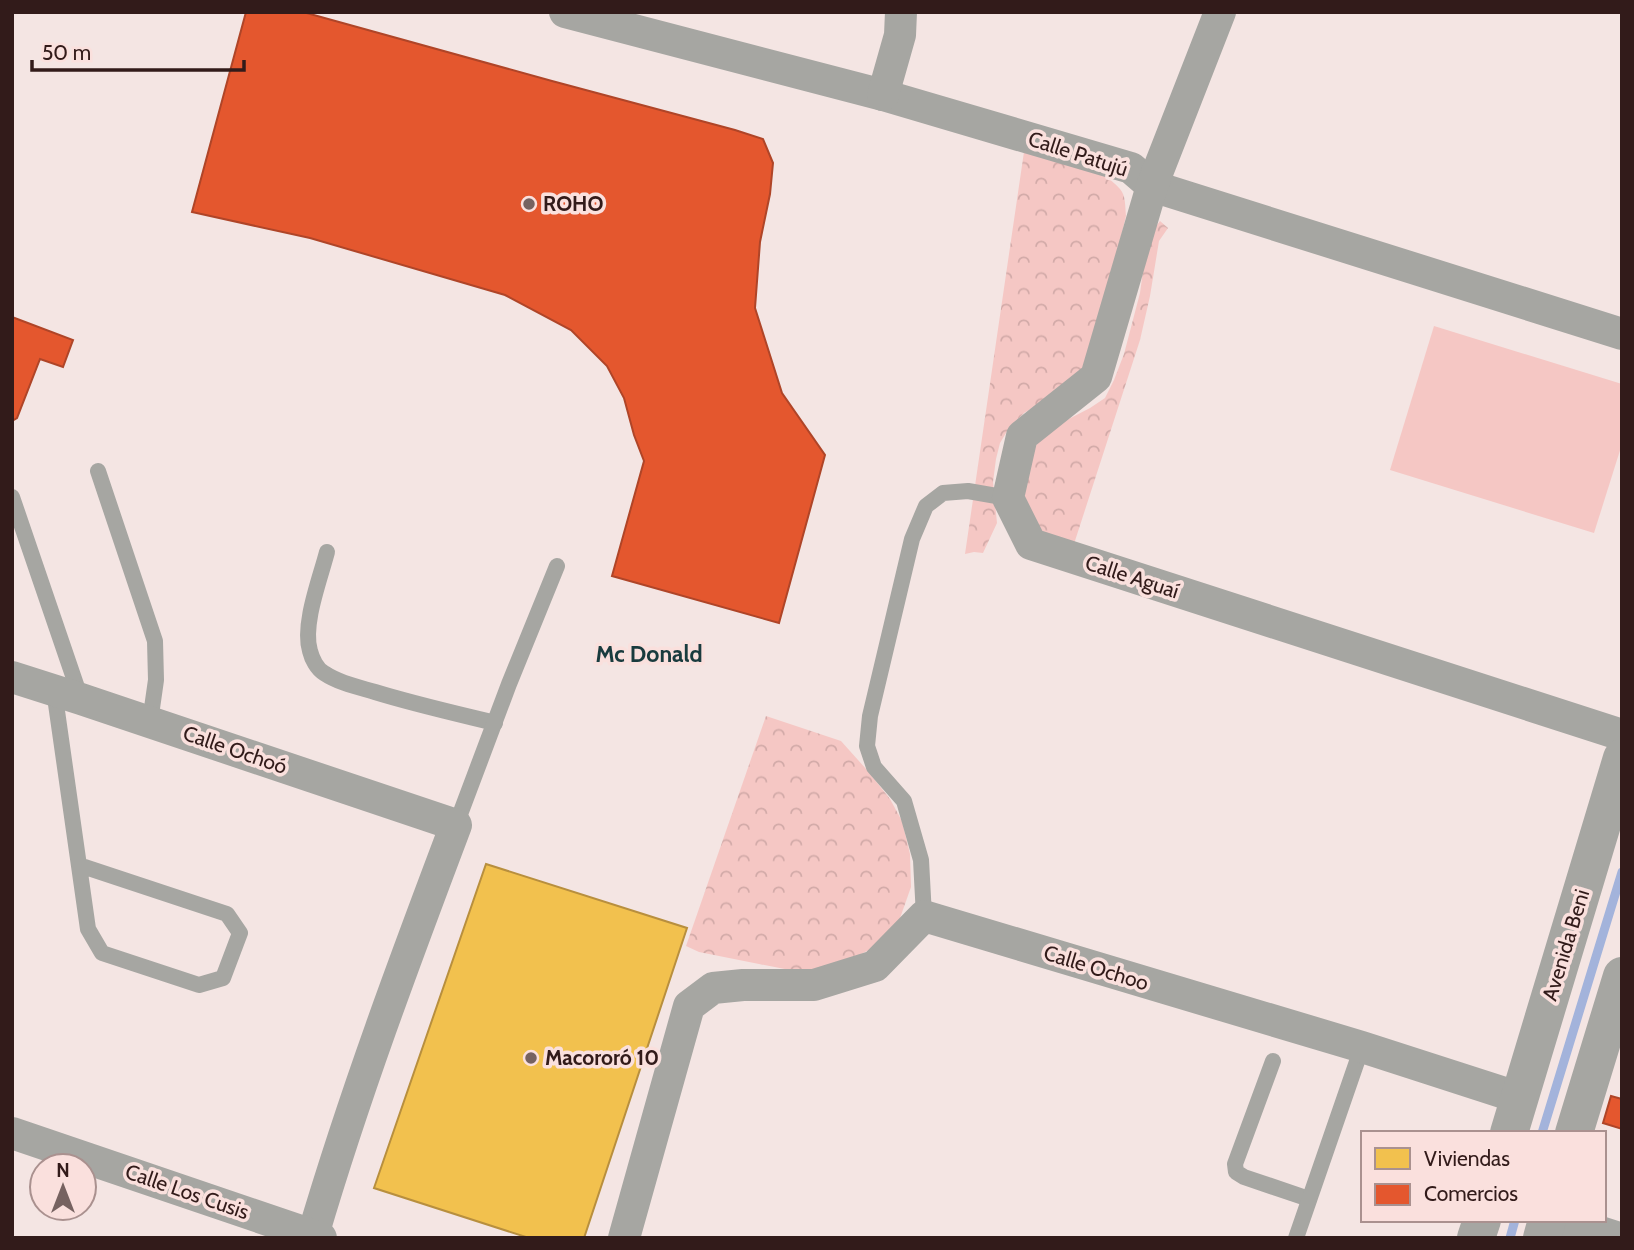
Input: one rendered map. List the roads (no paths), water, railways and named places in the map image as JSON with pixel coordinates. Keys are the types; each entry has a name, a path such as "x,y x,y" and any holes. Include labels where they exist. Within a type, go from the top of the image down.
{"street":[{"name":"Calle Patujú","path":"565,12 883,95 1130,168 1152,186 1622,334"},
{"path":"883,95 900,35 901,12"},
{"path":"1008,498 1022,436 1096,377 1152,186 1220,12"},
{"name":"Calle Aguaí","path":"1008,498 1031,544 1622,735"},
{"name":"Calle Ochoó","path":"12,677 456,825"},
{"name":"Avenida Beni","path":"1515,1115 1622,758"},
{"path":"317,1236 327,1187 400,974 456,825"},
{"path":"624,1238 689,1006 713,988 743,985 814,985 875,966 924,916"},
{"name":"Calle Ochoo","path":"924,916 1362,1047 1515,1115"},
{"path":"1575,1131 1622,976"},
{"name":"Calle Los Cusis","path":"12,1133 317,1236"},
{"path":"1569,1222 1619,1238"}],"lane":[{"path":"98,471 155,641 156,680 150,722"},
{"path":"924,916 917,848 904,801 874,767 867,746 870,716 912,540 926,506 943,494 968,491 1008,498"},
{"path":"12,497 68,694 79,865 88,929 102,953 199,985 223,978 240,933 227,914 79,865"},
{"path":"327,552 307,636 310,653 318,668 326,675 351,685 495,723"},
{"path":"456,825 557,566"},
{"path":"1296,1238 1362,1047"},
{"path":"1273,1061 1235,1164 1236,1172 1309,1199"}],"waterway":[{"path":"1543,1131 1622,872"},
{"path":"1510,1238 1514,1222"}],"place":[{"name":"ROHO","path":"529,204"},
{"name":"Macororó 10","path":"531,1058"}],"district":[{"name":"Mc Donald","path":"649,654"}]}
